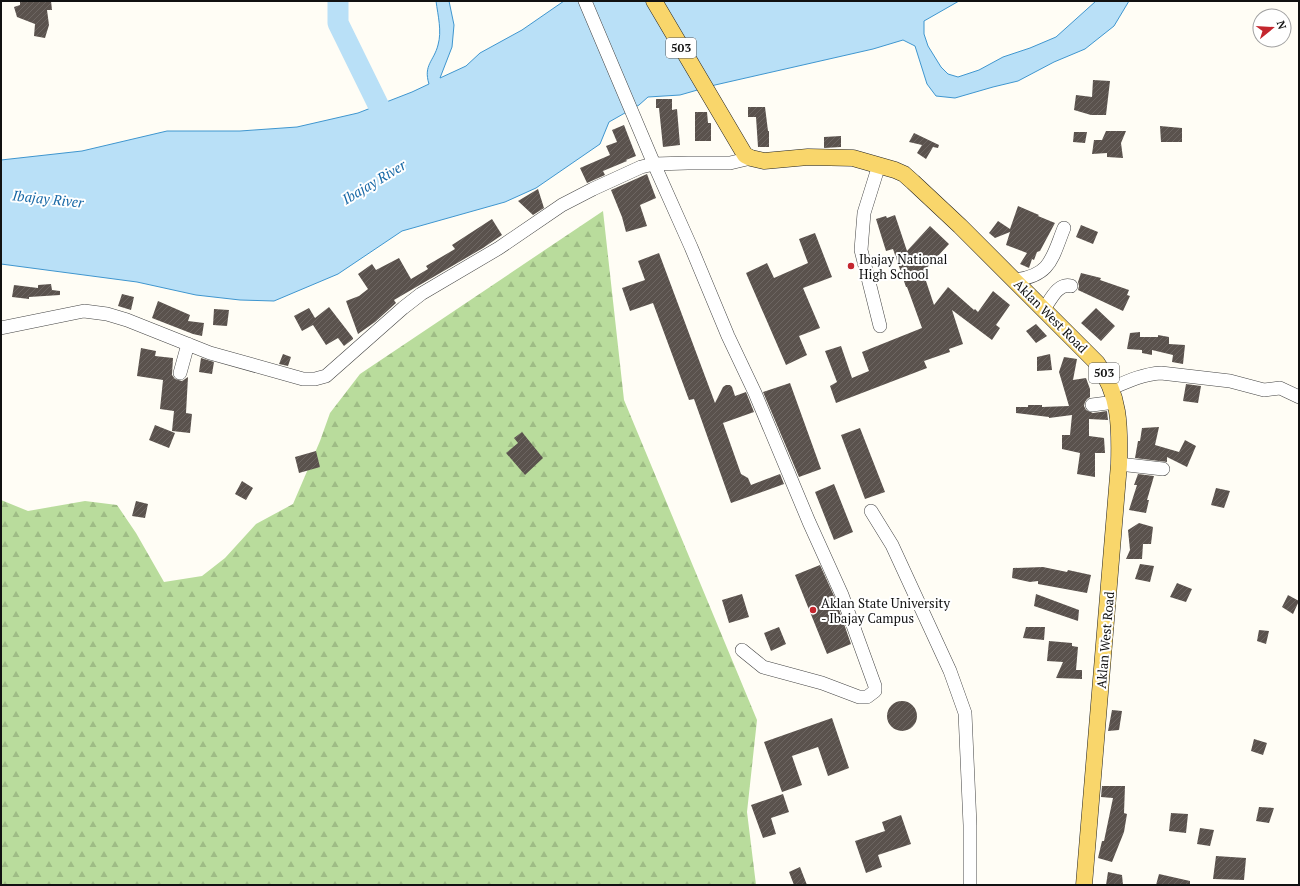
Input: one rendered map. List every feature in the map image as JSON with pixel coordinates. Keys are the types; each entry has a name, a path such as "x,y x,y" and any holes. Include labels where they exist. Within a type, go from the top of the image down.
{"main road":[{"name":"503","path":"654,1 745,155 751,158"},
{"name":"Aklan West Road","path":"751,158 764,161 846,157 868,161 895,170 913,182 960,226 1098,363 1106,376 1114,395 1118,412 1120,436 1119,464 1084,885"}],"street":[{"path":"585,1 654,164 682,225 728,336 755,393 806,515 842,595 875,686 875,692 867,697 859,697 822,683 763,667 742,650"},
{"path":"1,328 84,311 107,314 127,320 210,353 303,379 315,379 326,376 403,308 422,294 499,248 562,205 593,189 641,167 654,164 730,163 751,158"},
{"path":"879,165 864,213 861,250 880,326"},
{"path":"1014,280 1026,279 1035,276 1045,269 1064,228"},
{"path":"1044,309 1060,287 1068,285 1071,286"},
{"path":"180,373 188,344"},
{"path":"1092,405 1114,395 1138,377 1151,373 1230,381 1264,390 1280,388 1299,397"},
{"path":"1119,464 1162,469"},
{"path":"871,511 892,545 950,671 965,713 970,825 970,885"}],"green space":[{"path":"603,211 624,400 757,720 747,812 756,885 1,885 1,500 28,511 85,501 117,505 136,533 164,582 202,576 225,558 256,524 293,504 320,441 330,413 360,374"}],"water":[{"name":"Ibajay River","path":"436,1 449,1 454,25 452,47 440,78 466,66 480,53 522,30 564,1 959,1 924,21 924,34 928,46 941,67 948,74 958,77 979,70 1003,57 1056,37 1096,1 1129,1 1114,26 1085,49 1054,62 1018,81 955,98 936,96 927,84 915,46 903,40 873,49 715,85 680,95 648,97 639,105 609,122 600,144 536,188 505,202 402,231 338,274 274,301 240,300 196,295 137,282 1,264 1,160 82,151 167,131 240,131 297,127 358,113 429,84 427,72 436,50 440,34"}],"building":[{"path":"20,1 51,1 52,10 47,10 49,25 45,38 34,36 35,24 17,17 14,7 20,5"},
{"path":"1093,80 1110,81 1106,115 1091,115 1074,110 1076,95 1092,97"},
{"path":"656,99 672,99 672,110 677,109 680,145 663,147 659,108 656,108"},
{"path":"748,107 765,107 769,131 769,147 758,147 756,117 748,117"},
{"path":"695,112 707,112 708,123 711,123 711,141 695,141"},
{"path":"624,125 636,156 603,171 605,175 587,183 580,168 610,155 606,146 617,142 612,130"},
{"path":"1160,126 1182,128 1182,142 1161,142"},
{"path":"1106,131 1126,131 1121,143 1123,158 1107,157 1107,153 1092,154 1094,140 1102,140"},
{"path":"1074,132 1087,132 1085,143 1073,142"},
{"path":"914,133 939,145 938,148 933,147 926,159 917,153 922,145 909,142"},
{"path":"841,136 841,147 824,148 824,137"},
{"path":"647,174 656,198 640,205 647,226 626,232 622,217 611,190"},
{"path":"538,189 544,208 533,215 518,201"},
{"path":"1018,206 1055,223 1040,251 1037,252 1034,260 1032,259 1029,268 1020,264 1027,253 1006,245 1010,232 995,238 989,233 998,221 1010,229"},
{"path":"895,215 907,251 930,226 949,244 923,272 934,305 948,287 978,312 993,291 1010,305 996,325 1000,328 992,340 952,310 963,344 949,349 950,352 924,361 927,368 836,403 830,386 837,382 825,351 841,346 852,378 869,371 862,352 922,328 893,249 886,251 876,219 886,216 887,218"},
{"path":"492,219 502,235 483,248 394,300 396,303 375,322 358,334 346,301 359,296 368,289 358,274 372,264 376,270 399,258 411,279 428,269 426,266 455,249 452,245"},
{"path":"1081,225 1098,232 1093,244 1076,237"},
{"path":"815,233 832,277 803,288 820,328 799,336 807,355 786,365 746,273 767,263 774,278 808,263 799,239"},
{"path":"659,253 715,403 723,387 730,385 735,396 746,392 754,412 723,423 741,474 748,478 751,485 780,474 784,484 731,503 694,399 689,400 653,303 630,311 622,288 645,280 638,261"},
{"path":"1081,273 1101,278 1100,280 1129,290 1127,295 1130,296 1123,311 1078,290 1078,282"},
{"path":"51,284 52,290 60,291 60,295 29,297 29,299 12,297 14,285 38,288 38,285"},
{"path":"122,294 134,297 131,310 118,306"},
{"path":"158,301 190,315 188,321 204,323 202,336 152,318"},
{"path":"329,307 353,338 344,346 338,338 326,345 313,325 302,331 294,316 309,308 315,318"},
{"path":"1096,308 1115,326 1101,341 1081,323"},
{"path":"214,309 229,310 227,326 213,325"},
{"path":"1036,324 1047,336 1036,343 1026,331"},
{"path":"1140,332 1140,337 1158,337 1158,335 1169,337 1169,344 1185,345 1183,364 1172,362 1173,355 1152,350 1152,355 1142,353 1142,350 1127,349 1130,333"},
{"path":"141,348 156,351 155,356 173,358 172,375 175,379 182,381 188,377 186,413 192,414 190,433 172,431 174,411 160,409 163,380 137,376"},
{"path":"283,354 291,357 288,366 279,364"},
{"path":"1050,354 1052,370 1037,371 1037,357"},
{"path":"1064,357 1077,359 1073,380 1086,378 1090,389 1090,397 1085,402 1084,406 1086,410 1093,413 1107,411 1108,420 1089,419 1089,436 1104,438 1105,453 1095,453 1095,477 1077,474 1080,453 1062,449 1062,435 1070,435 1072,415 1049,418 1016,413 1016,407 1028,407 1028,405 1042,405 1042,407 1069,406 1059,372"},
{"path":"201,358 214,362 212,374 199,372"},
{"path":"790,383 821,469 799,477 763,392"},
{"path":"1186,384 1201,386 1198,403 1183,401"},
{"path":"155,425 175,433 169,448 149,440"},
{"path":"1159,427 1155,445 1179,452 1185,440 1196,446 1187,467 1167,457 1167,462 1135,458 1142,428"},
{"path":"860,428 885,492 865,499 841,435"},
{"path":"522,432 543,458 525,475 506,453 518,443 514,438"},
{"path":"316,451 320,467 299,473 295,457"},
{"path":"1138,474 1154,476 1147,500 1149,500 1146,513 1129,510 1137,485 1134,485"},
{"path":"242,481 253,488 246,500 235,494"},
{"path":"834,484 853,532 834,540 815,492"},
{"path":"1216,488 1230,491 1224,508 1211,505"},
{"path":"136,501 148,504 145,518 132,516"},
{"path":"1139,523 1153,527 1151,544 1143,544 1142,559 1126,559 1130,550 1128,530"},
{"path":"1140,564 1154,566 1150,582 1135,579"},
{"path":"820,565 835,598 851,644 827,654 795,575"},
{"path":"1043,567 1091,575 1087,593 1038,584 1038,581 1030,582 1012,578 1013,568"},
{"path":"1177,583 1192,589 1186,602 1170,597"},
{"path":"742,594 749,617 729,623 722,600"},
{"path":"1036,594 1079,610 1078,621 1034,606"},
{"path":"1288,595 1299,601 1293,614 1282,607"},
{"path":"779,627 786,644 771,651 764,633"},
{"path":"1026,627 1045,627 1044,640 1023,638"},
{"path":"1259,630 1269,631 1266,644 1257,641"},
{"path":"1049,641 1072,643 1072,646 1078,647 1076,670 1082,670 1082,679 1056,678 1063,662 1047,661"},
{"path":"902,701 913,705 917,716 913,727 902,731 891,727 887,716 891,705"},
{"path":"1112,710 1122,711 1119,730 1108,731"},
{"path":"832,718 849,768 828,776 818,747 792,756 802,785 782,792 764,742"},
{"path":"1254,739 1267,743 1263,755 1251,751"},
{"path":"1102,786 1125,786 1124,813 1127,814 1124,832 1112,862 1098,858 1102,841 1104,841 1113,798 1101,797"},
{"path":"783,794 789,812 771,818 776,834 763,838 751,805"},
{"path":"1259,807 1274,808 1269,823 1256,821"},
{"path":"1171,813 1188,814 1186,833 1169,831"},
{"path":"901,815 911,844 878,855 882,867 866,873 855,841 885,831 882,822"},
{"path":"1200,828 1214,830 1210,846 1197,844"},
{"path":"1216,856 1246,858 1244,880 1213,879"},
{"path":"800,867 807,885 794,885 789,872"},
{"path":"1108,872 1122,875 1123,885 1106,885"},
{"path":"1159,874 1190,881 1190,885 1156,885"}],"waterway":[{"path":"338,1 338,23 391,131"}],"place":[{"name":"Ibajay National High School","path":"851,266"},
{"name":"Aklan State University - Ibajay Campus","path":"813,610"}]}
